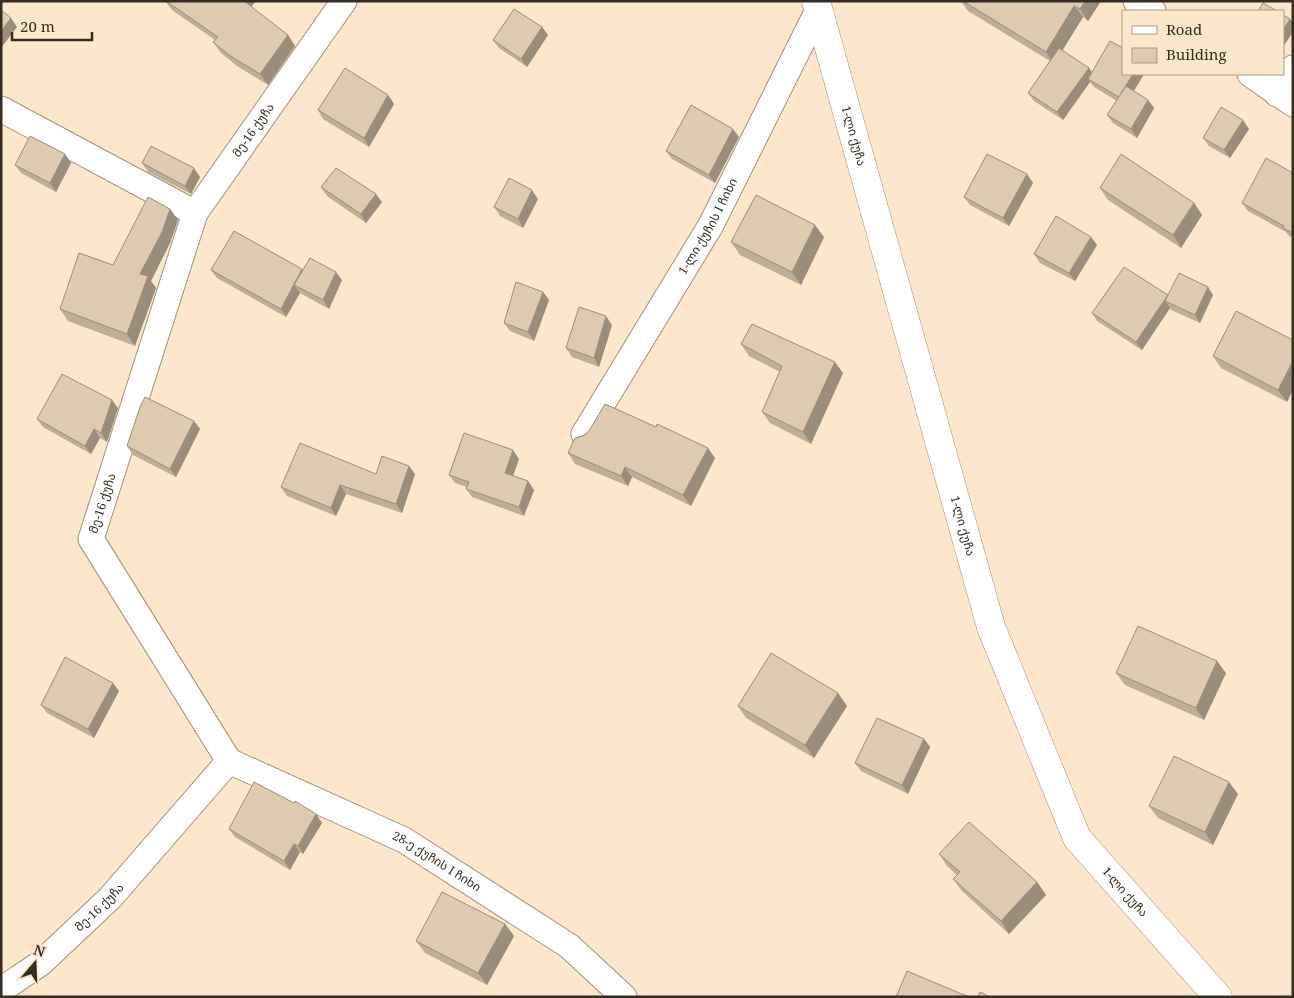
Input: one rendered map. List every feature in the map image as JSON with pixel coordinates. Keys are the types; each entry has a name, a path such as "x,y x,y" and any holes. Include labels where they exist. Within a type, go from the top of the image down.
{"main road":[{"name":"1-ლი ქუჩა","path":"817,6 991,627 998,646 1076,838 1218,997"}],"street":[{"name":"მე-16 ქუჩა","path":"1,990 41,963 110,898 228,761 91,539 196,214 344,1"},
{"path":"1136,1 1151,10"},
{"name":"1-ლი ქუჩის I ჩიხი","path":"584,434 711,225 817,6"},
{"path":"1251,75 1285,99 1293,68"},
{"path":"1,109 196,214"},
{"name":"28-ე ქუჩის I ჩიხი","path":"228,761 404,840 570,946 624,997"}],"building":[{"path":"166,1 244,1 288,35 260,74 229,55 213,42 218,37"},
{"path":"963,1 1085,1 1080,9 1074,6 1046,52"},
{"path":"1263,3 1275,10 1259,10"},
{"path":"514,9 542,27 521,59 493,40"},
{"path":"1,10 11,18 1,31"},
{"path":"1284,16 1290,19 1284,28"},
{"path":"1110,41 1122,47 1122,75 1132,75 1119,97 1088,79"},
{"path":"1059,48 1089,68 1057,112 1028,93"},
{"path":"345,68 388,95 364,138 318,110"},
{"path":"1126,86 1148,100 1131,129 1107,115"},
{"path":"691,105 733,129 709,175 666,151"},
{"path":"1221,107 1243,120 1224,150 1203,138"},
{"path":"30,136 65,154 50,183 15,165"},
{"path":"151,146 194,168 185,186 142,163"},
{"path":"987,154 1027,174 1003,218 964,197"},
{"path":"1121,154 1194,203 1173,235 1100,188"},
{"path":"1266,158 1293,173 1293,233 1242,203"},
{"path":"336,168 376,194 361,214 321,187"},
{"path":"509,178 532,190 518,219 494,207"},
{"path":"756,195 815,225 792,272 731,242"},
{"path":"148,197 170,209 162,232 140,274 148,276 127,334 60,309 79,253 113,265"},
{"path":"1056,216 1091,237 1069,273 1034,254"},
{"path":"234,231 302,269 281,309 211,270"},
{"path":"310,258 336,272 323,300 294,285"},
{"path":"1124,267 1168,295 1136,342 1092,313"},
{"path":"1179,273 1208,287 1195,315 1165,301"},
{"path":"516,282 543,292 528,332 504,323"},
{"path":"579,307 606,316 594,358 566,348"},
{"path":"1236,311 1293,340 1293,361 1278,390 1213,356"},
{"path":"752,324 835,362 803,432 762,412 782,366 741,344"},
{"path":"62,374 112,400 101,433 94,429 85,446 37,419"},
{"path":"145,397 194,421 170,469 127,446"},
{"path":"605,404 656,427 657,424 708,448 683,495 625,467 621,476 568,453 575,438 583,436 589,431"},
{"path":"464,433 513,450 505,473 528,481 519,507 466,489 469,482 449,475"},
{"path":"300,443 376,474 382,456 409,466 396,504 340,485 331,508 281,487"},
{"path":"1138,626 1217,661 1196,708 1116,673"},
{"path":"771,653 838,693 805,745 738,706"},
{"path":"65,657 113,683 88,729 41,705"},
{"path":"877,718 924,739 902,785 855,763"},
{"path":"1174,756 1229,782 1205,832 1149,806"},
{"path":"254,782 294,803 295,801 316,814 298,846 294,844 284,861 229,829"},
{"path":"969,822 1037,882 1001,921 953,879 960,872 939,854"},
{"path":"442,892 505,924 478,973 416,941"},
{"path":"907,971 969,997 896,997"},
{"path":"980,992 990,997 978,997"}]}
